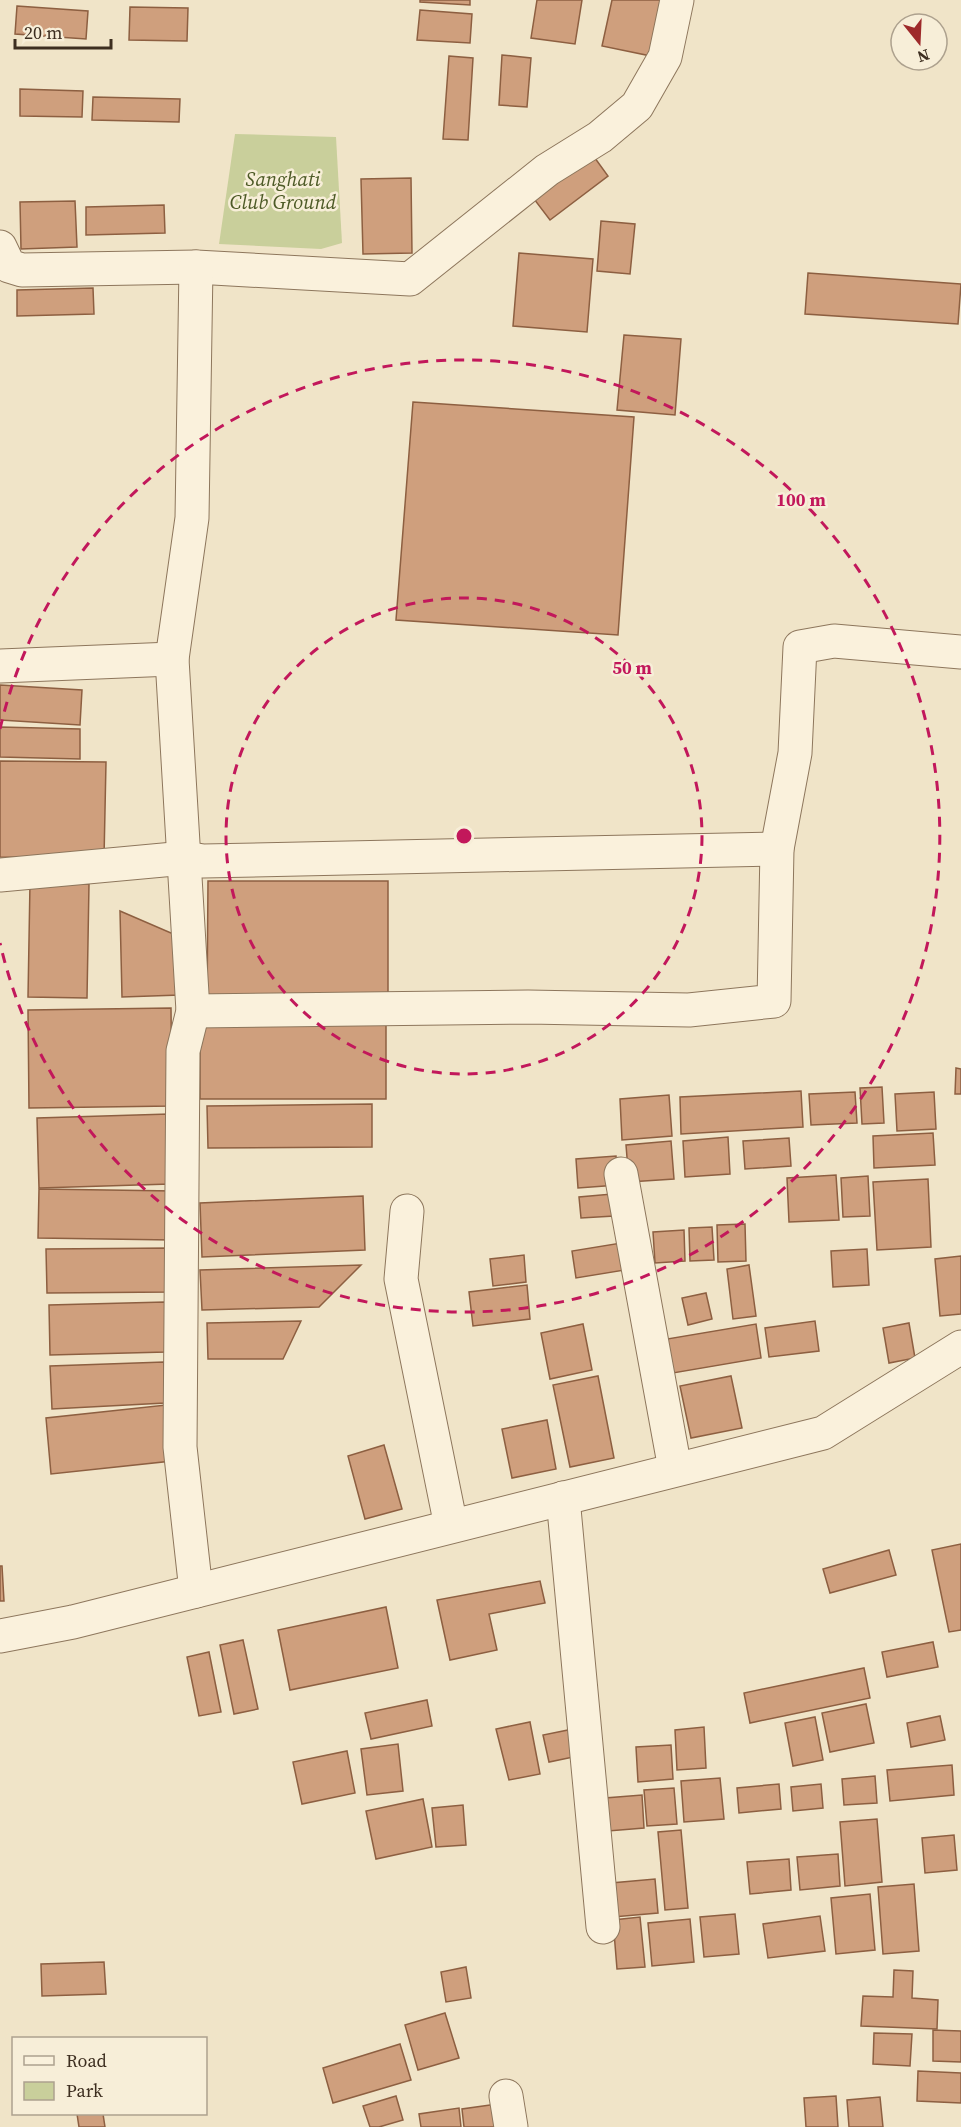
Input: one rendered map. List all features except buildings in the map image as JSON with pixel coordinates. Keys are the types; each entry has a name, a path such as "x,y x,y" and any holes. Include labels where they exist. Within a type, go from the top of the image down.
{"street":[{"path":"0,247 9,266 22,270 196,267 410,279 547,170 600,137 637,106 665,57 677,0"},
{"path":"196,267 192,518 172,659 193,1011 183,1051 180,1447 196,1591"},
{"path":"193,1011 528,1007 689,1010 774,1001 777,849 795,753 800,647 834,641 961,652"},
{"path":"0,666 172,659"},
{"path":"0,875 185,858 203,861 777,849"},
{"path":"621,1174 675,1469"},
{"path":"407,1211 401,1279 451,1526"},
{"path":"0,1636 73,1622 823,1433 961,1347"},
{"path":"563,1498 603,1927"}],"green space":[{"name":"Sanghati Club Ground","path":"235,134 336,137 342,243 321,249 219,244"}]}
